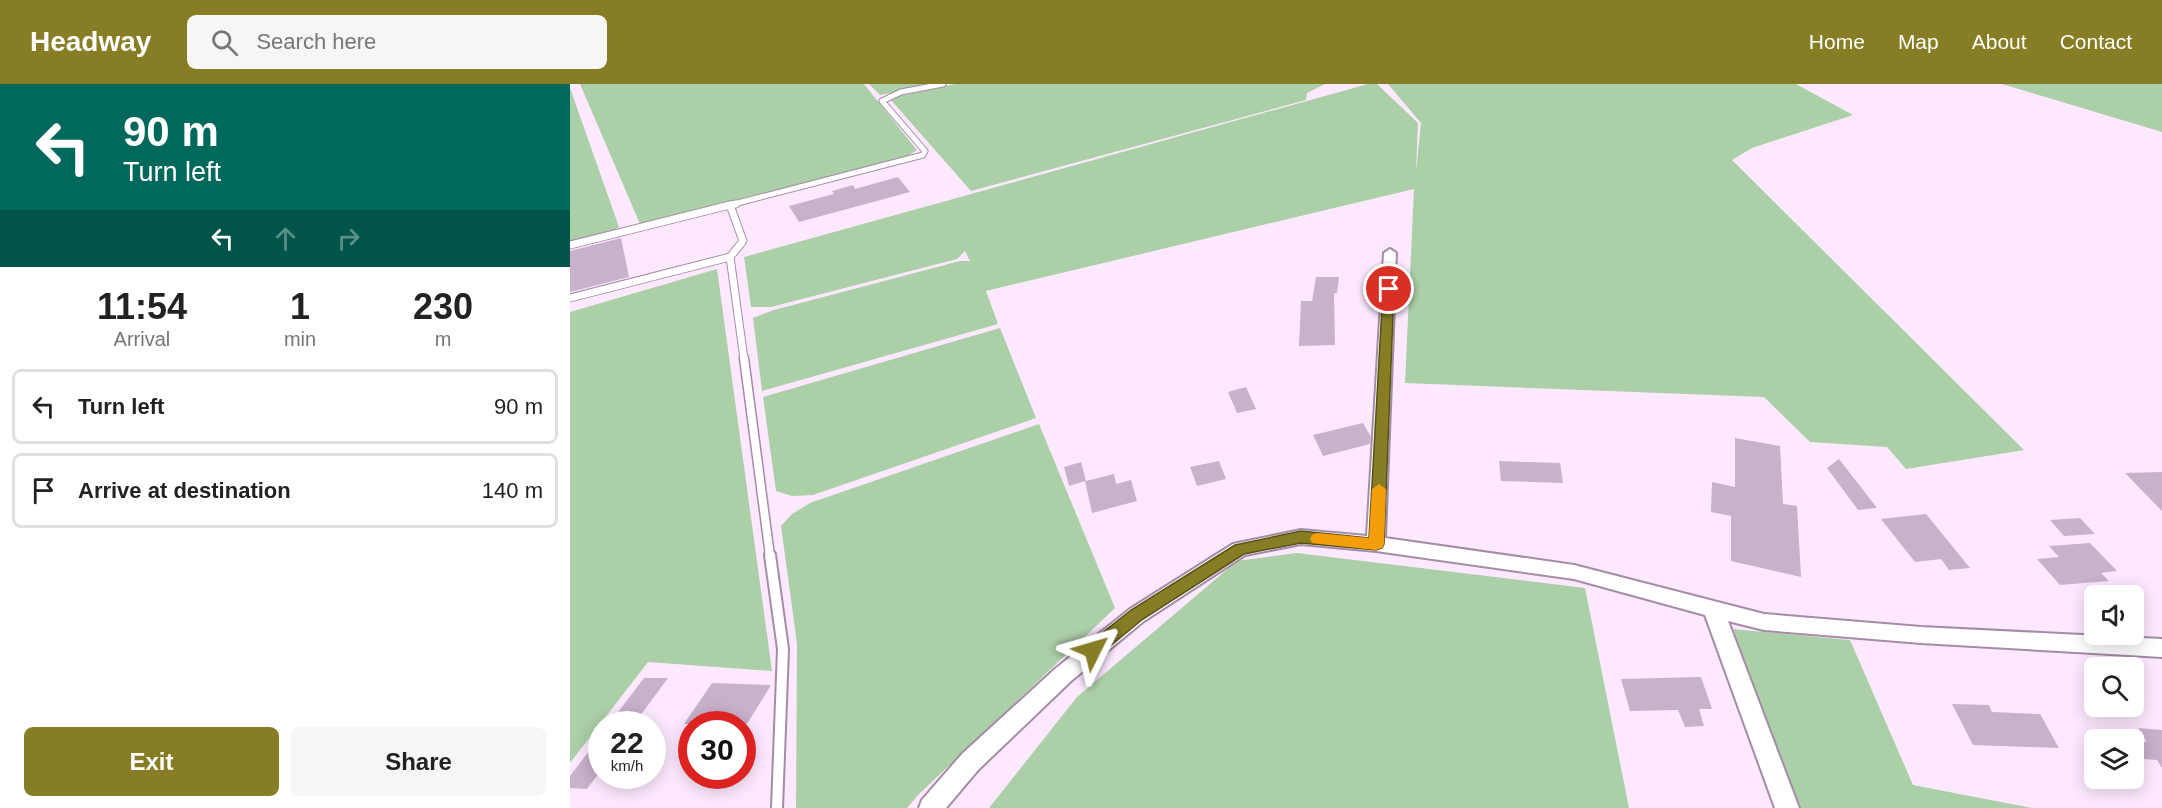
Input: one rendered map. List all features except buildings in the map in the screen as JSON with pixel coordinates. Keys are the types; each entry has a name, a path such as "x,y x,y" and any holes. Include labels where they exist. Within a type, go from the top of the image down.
{"street":[{"path":"1376,544 1390,253"},
{"path":"931,808 970,762 1107,638 1137,615 1240,549 1301,537 1376,544 1574,572 1764,622 1921,635 2162,648"},
{"path":"1713,608 1787,808"}],"lane":[{"path":"570,245 923,155 925,151 882,101 884,97 892,94 943,84"},
{"path":"570,298 730,257 743,241 730,205"},
{"path":"730,257 783,649 777,808"}],"green space":[{"path":"580,84 864,84 917,150 906,157 640,224"},
{"path":"869,84 935,84 880,95"},
{"path":"955,84 1325,84 1307,93 1306,100 971,191 891,100 898,96"},
{"path":"1368,84 1377,84 1418,123 1416,172 1421,123 1388,84 1796,84 1853,115 1752,148 1732,160 2024,450 1906,469 1887,447 1810,442 1764,397 1405,383 1414,189 986,291 998,324 762,391 753,318 774,310 960,261 970,261 965,251 957,259 771,307 751,307 744,257"},
{"path":"2002,84 2162,84 2162,132"},
{"path":"570,88 619,227 570,242"},
{"path":"717,269 772,671 648,662 610,711 588,711 588,740 570,763 570,312"},
{"path":"1000,328 1036,418 813,495 792,496 776,491 763,397"},
{"path":"1039,424 1115,608 907,808 796,808 797,644 781,526 792,514 810,503"},
{"path":"1297,553 1585,588 1629,808 989,808 1077,697 1237,561"},
{"path":"1733,629 1850,640 1913,785 2032,808 1800,808"}],"slow traffic":[{"path":"1317,539 1376,544 1379,489"}],"route":[{"path":"1093,650 1137,615 1240,549 1301,537 1376,544 1389,289"}]}
